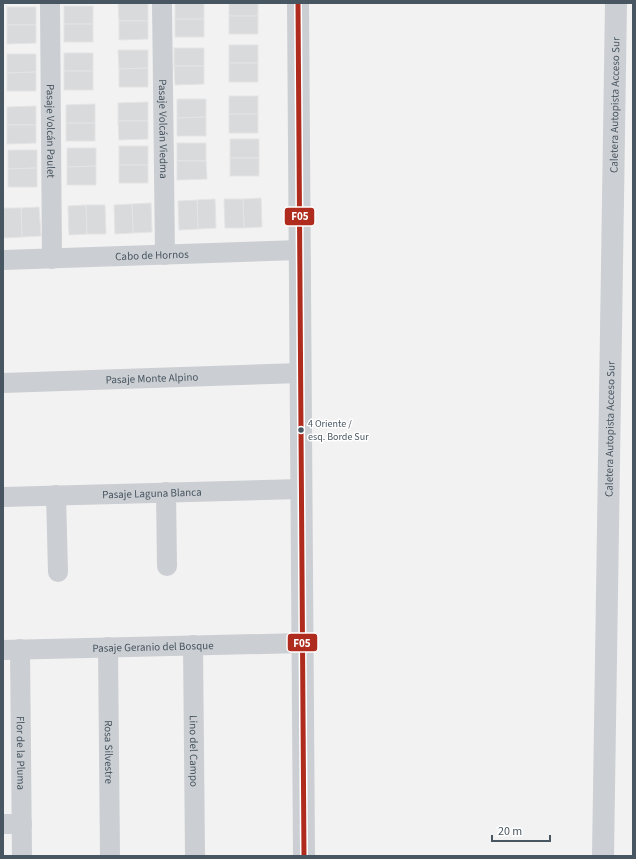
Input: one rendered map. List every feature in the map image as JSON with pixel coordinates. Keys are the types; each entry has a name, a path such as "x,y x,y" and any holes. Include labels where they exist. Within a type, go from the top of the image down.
{"main road":[{"name":"Caletera Autopista Acceso Sur","path":"603,856 616,3"}],"street":[{"name":"Pasaje Volcán Paulet","path":"50,3 52,258"},
{"name":"Pasaje Volcán Viedma","path":"162,3 165,255"},
{"path":"298,3 304,856"},
{"name":"Cabo de Hornos","path":"3,260 300,250"},
{"name":"Pasaje Monte Alpino","path":"3,383 301,373"},
{"name":"Pasaje Laguna Blanca","path":"3,497 302,488"},
{"path":"166,492 167,566"},
{"path":"56,495 58,572"},
{"name":"Pasaje Geranio del Bosque","path":"11,650 303,643"},
{"name":"Lino del Campo","path":"193,645 195,856"},
{"name":"Rosa Silvestre","path":"108,647 110,856"},
{"name":"Flor de la Pluma","path":"11,650 12,824 22,856"}],"building":[{"path":"118,3 148,3 148,21 119,21"},
{"path":"175,3 204,3 204,19 175,19"},
{"path":"229,3 258,3 258,16 229,16"},
{"path":"64,6 93,6 93,24 64,24"},
{"path":"7,7 36,7 36,25 7,25"},
{"path":"229,16 258,16 258,34 229,34"},
{"path":"175,19 204,19 204,37 175,37"},
{"path":"119,21 148,21 148,39 119,40"},
{"path":"64,24 93,24 93,42 64,42"},
{"path":"7,25 36,25 36,43 7,44"},
{"path":"229,45 258,45 258,63 229,63"},
{"path":"174,48 204,48 204,66 174,66"},
{"path":"118,50 148,50 148,68 119,69"},
{"path":"64,53 93,53 93,71 64,71"},
{"path":"7,54 36,54 36,72 7,73"},
{"path":"229,63 258,63 258,82 229,82"},
{"path":"174,66 204,66 204,84 175,85"},
{"path":"148,68 148,87 119,87 119,69"},
{"path":"64,71 93,71 93,90 64,90"},
{"path":"36,72 36,91 7,91 7,73"},
{"path":"229,96 258,96 258,114 229,114"},
{"path":"177,99 206,99 206,117 177,118"},
{"path":"148,102 148,121 118,121 118,103"},
{"path":"95,104 95,123 66,123 66,105"},
{"path":"36,106 36,125 7,125 7,107"},
{"path":"229,114 258,114 258,133 229,133"},
{"path":"206,117 206,136 177,136 177,118"},
{"path":"118,121 148,121 148,139 119,140"},
{"path":"66,123 95,123 95,141 66,141"},
{"path":"7,125 36,125 36,143 7,144"},
{"path":"230,139 259,139 259,158 230,158"},
{"path":"177,143 206,143 206,161 177,161"},
{"path":"119,146 148,146 148,165 119,165"},
{"path":"67,148 96,148 96,166 67,167"},
{"path":"8,150 37,150 37,168 8,169"},
{"path":"230,158 259,158 259,176 230,176"},
{"path":"177,161 206,161 207,179 177,180"},
{"path":"119,165 148,165 148,183 119,183"},
{"path":"96,166 96,185 67,185 67,167"},
{"path":"37,168 37,187 8,187 8,169"},
{"path":"261,198 262,227 244,228 243,199"},
{"path":"215,199 216,228 198,229 197,200"},
{"path":"224,199 243,199 244,228 225,228"},
{"path":"197,200 198,229 179,230 178,201"},
{"path":"151,203 152,232 133,233 132,204"},
{"path":"132,204 133,233 115,234 114,205"},
{"path":"86,205 87,234 69,235 68,206"},
{"path":"86,205 105,205 106,234 87,234"},
{"path":"39,207 41,236 22,237 21,208"},
{"path":"3,208 21,208 22,237 3,238"}],"transit line":[{"name":"F05","path":"298,3 304,856"}],"place":[{"name":"4 Oriente / esq. Borde Sur","path":"301,430"}]}
